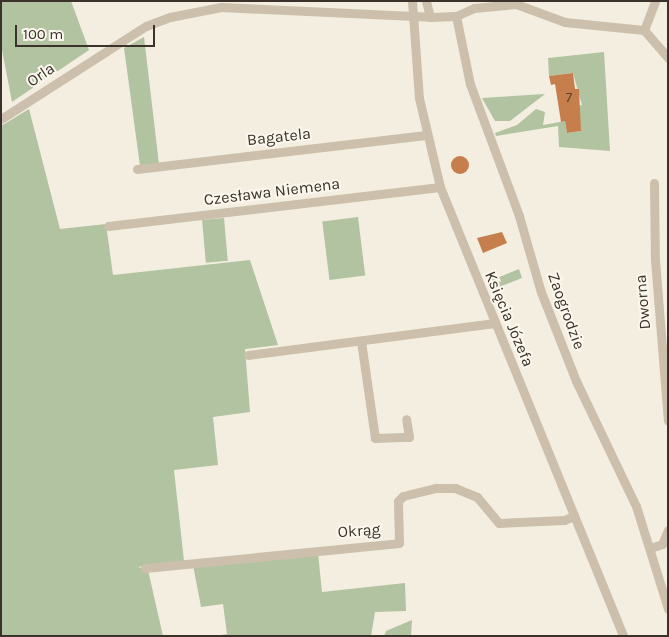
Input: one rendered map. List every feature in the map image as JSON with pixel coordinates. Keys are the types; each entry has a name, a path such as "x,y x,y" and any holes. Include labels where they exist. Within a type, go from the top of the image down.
{"street":[{"name":"Księcia Józefa","path":"412,1 414,64 426,135 440,187 623,636"},
{"path":"426,1 430,17"},
{"path":"655,1 644,30 668,58"},
{"name":"Orla","path":"1,119 96,55 146,26 170,17 249,7 430,17 456,16 474,8 516,4 565,22 644,30"},
{"name":"Zaogrodzie","path":"456,16 470,84 519,216 541,292 664,580 668,609"},
{"name":"Bagatela","path":"137,169 426,135"},
{"name":"Dworna","path":"654,182 655,260 668,420"},
{"name":"Czesława Niemena","path":"108,226 440,187"},
{"path":"248,355 495,323"},
{"path":"361,341 375,438 409,437 406,420"},
{"name":"Okrąg","path":"145,568 399,543 398,501 404,496 436,488 454,488 477,497 499,523 564,520 574,516"},
{"path":"650,548 662,544 668,530"}],"green space":[{"path":"1,1 71,1 89,50 12,102 1,45"},
{"path":"144,37 159,164 140,166 124,48"},
{"path":"604,52 610,151 559,147 558,126 496,136 495,133 517,125 536,109 545,112 543,125 565,121 567,133 581,131 577,106 582,105 573,73 549,76 548,58"},
{"path":"545,94 510,121 495,121 482,98"},
{"path":"29,109 60,229 106,224 113,275 250,260 278,345 245,349 250,412 213,417 218,465 174,470 184,561 138,567 148,570 163,636 1,636 1,126"},
{"path":"358,217 365,276 329,280 322,221"},
{"path":"224,218 228,261 206,263 202,220"},
{"path":"519,269 522,278 491,290 485,275 493,273 497,278"},
{"path":"318,553 322,592 405,583 406,611 375,612 371,636 215,636 227,634 223,604 201,607 193,565"},
{"path":"412,620 411,636 384,636 386,631"}],"building":[{"path":"573,73 575,89 579,89 581,131 567,133 565,121 561,122 555,84 551,85 549,76"},
{"path":"460,156 466,159 469,165 466,171 460,174 454,171 451,165 454,159"},
{"path":"502,232 507,243 483,253 477,238"}]}
